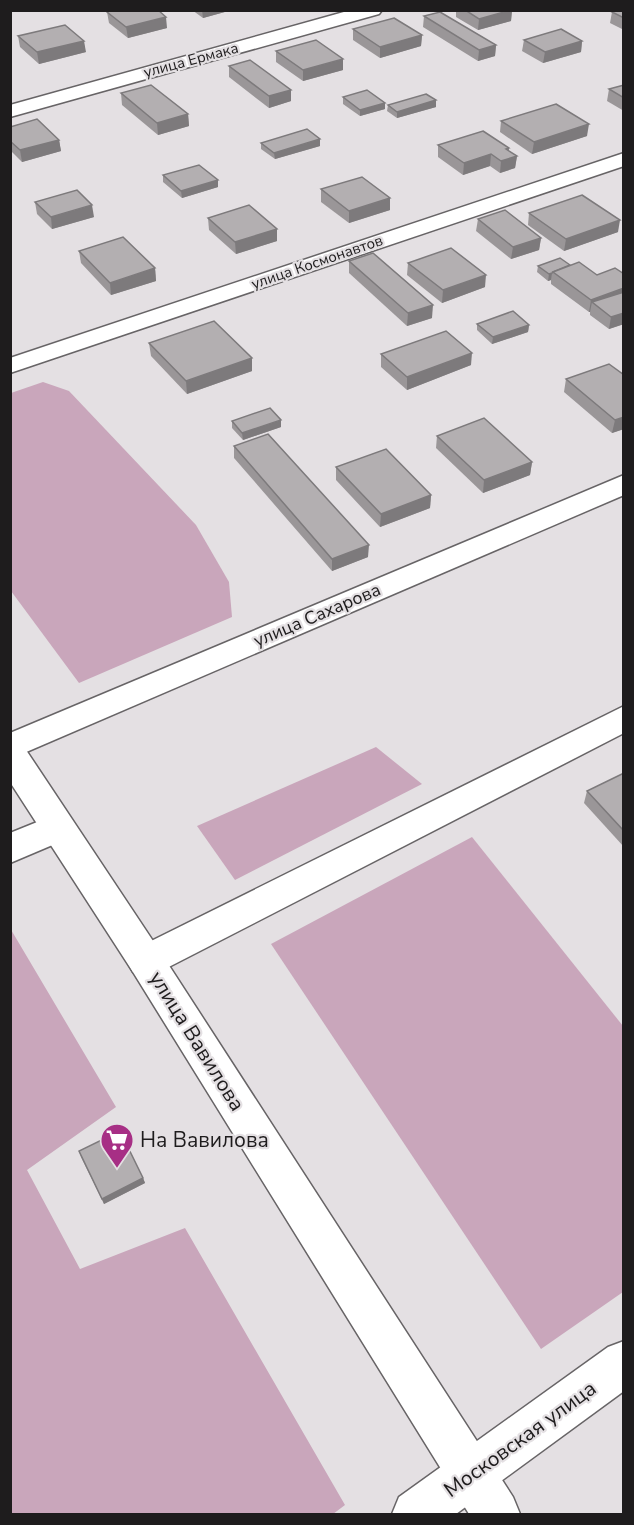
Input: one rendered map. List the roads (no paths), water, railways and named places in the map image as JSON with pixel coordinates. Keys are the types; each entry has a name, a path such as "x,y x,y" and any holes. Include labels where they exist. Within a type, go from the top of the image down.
{"street":[{"name":"улица Ермака","path":"10,111 373,10"},
{"name":"улица Космонавтов","path":"10,366 624,159"},
{"name":"улица Сахарова","path":"10,747 624,484"},
{"path":"146,961 624,718"},
{"name":"улица Вавилова","path":"10,753 146,961 496,1515"},
{"path":"10,849 57,828"},
{"name":"Московская улица","path":"416,1515 624,1363"}],"place":[{"name":"На Вавилова","path":"117,1169"}]}
